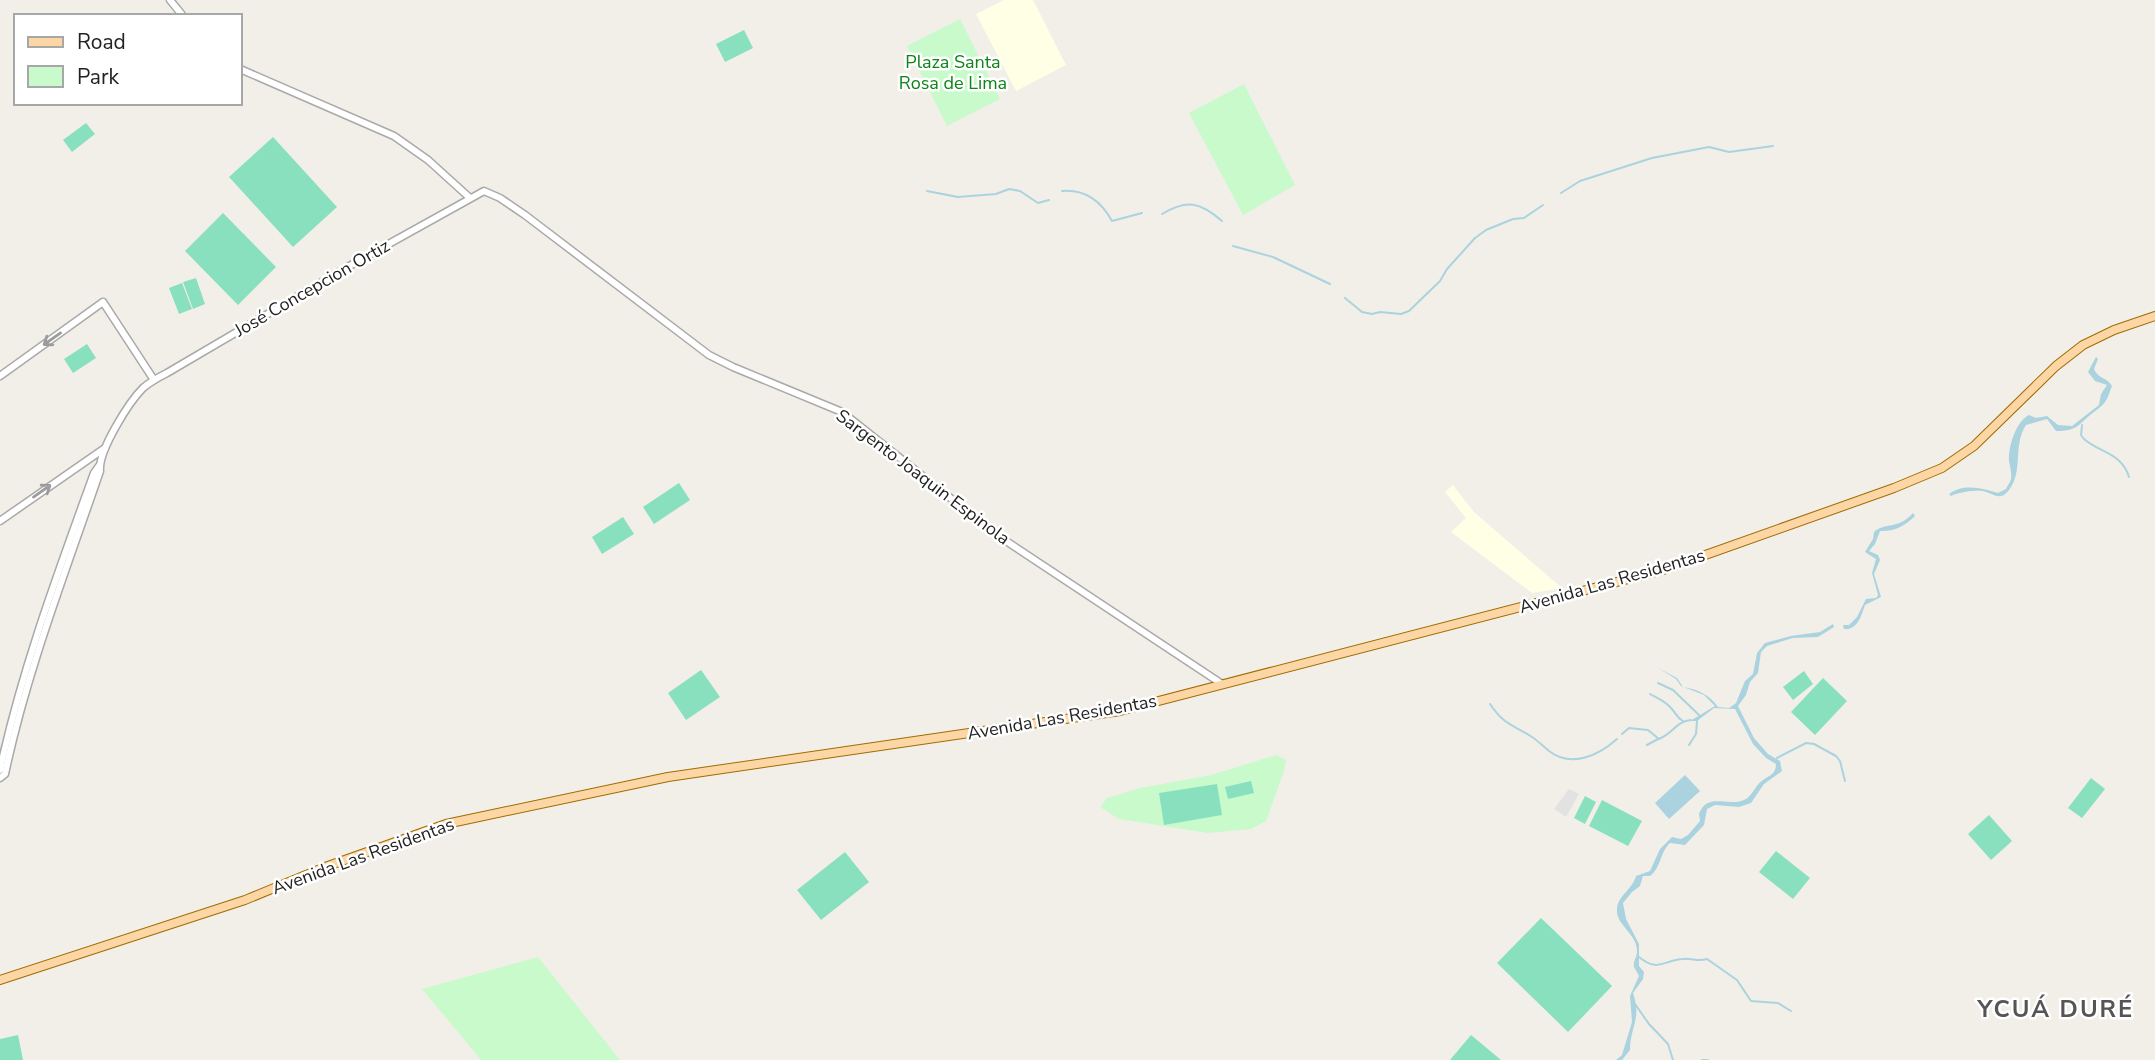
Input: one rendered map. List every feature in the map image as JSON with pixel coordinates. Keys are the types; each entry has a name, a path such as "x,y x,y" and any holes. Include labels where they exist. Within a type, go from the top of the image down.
{"main road":[{"name":"Avenida Las Residentas","path":"0,980 245,900 420,832 481,816 668,777 1108,713 1663,570 1942,468 1964,454 2056,366 2084,345 2114,330 2155,316"}],"street":[{"path":"170,0 181,14"},
{"path":"242,69 394,136 428,160 470,198"},
{"name":"José Concepcion Ortiz","path":"106,447 135,398 154,380 478,193"},
{"name":"Sargento Joaquin Espinola","path":"478,193 490,193 525,215 709,355 733,368 842,412 997,535 1222,684"},
{"path":"0,376 103,302 154,380"},
{"path":"0,770 9,725 41,623 94,473 106,447"},
{"path":"0,521 106,447"},
{"path":"0,778 5,774 22,704 100,471 99,466"}],"shaded area":[{"path":"1004,0 1033,0 1066,65 1016,91 976,14"},
{"path":"1453,485 1474,512 1562,588 1532,593 1451,532 1466,518 1445,492"},
{"path":"1569,789 1579,794 1566,817 1554,809"}],"green space":[{"name":"Plaza Santa Rosa de Lima","path":"960,19 1000,99 947,126 907,46"},
{"path":"744,30 753,48 725,62 716,44"},
{"path":"1244,84 1295,185 1243,215 1189,113"},
{"path":"86,123 95,134 72,152 63,140"},
{"path":"273,137 337,207 293,247 229,177"},
{"path":"223,213 276,267 238,305 185,251"},
{"path":"196,278 205,304 193,309 183,282"},
{"path":"182,283 192,309 179,314 169,288"},
{"path":"87,344 96,358 73,373 64,359"},
{"path":"679,483 690,500 654,524 643,507"},
{"path":"623,517 634,534 602,554 592,537"},
{"path":"701,670 720,697 686,720 668,693"},
{"path":"1804,671 1813,684 1793,700 1783,687"},
{"path":"1823,678 1847,701 1815,735 1791,712"},
{"path":"1276,755 1286,760 1284,771 1266,821 1251,829 1208,833 1119,819 1100,807 1107,798 1140,788 1211,775"},
{"path":"2091,778 2105,789 2082,818 2068,808"},
{"path":"1251,781 1254,793 1228,799 1225,787"},
{"path":"1217,784 1222,815 1164,825 1159,793"},
{"path":"1585,796 1596,802 1585,824 1574,818"},
{"path":"1602,800 1642,821 1628,846 1589,826"},
{"path":"1989,815 2012,841 1991,860 1968,834"},
{"path":"1776,851 1810,878 1793,899 1759,872"},
{"path":"845,852 869,882 821,920 797,890"},
{"path":"1541,918 1612,986 1568,1032 1497,963"},
{"path":"538,957 620,1060 481,1060 422,989"},
{"path":"18,1035 23,1060 0,1060 0,1039"},
{"path":"1471,1035 1501,1060 1450,1060"}],"water":[{"path":"2096,357 2098,359 2094,369 2112,386 2101,406 2078,426 2069,430 2056,431 2047,419 2026,425 2020,440 2015,480 2004,495 1998,496 1983,491 1962,492 1951,496 1949,494 1966,488 1998,493 2006,489 2011,479 2011,442 2020,423 2029,415 2036,418 2047,416 2058,425 2072,426 2099,405 2101,394 2107,385 2095,381 2088,372"},
{"path":"1913,513 1915,516 1903,525 1880,531 1869,551 1878,555 1880,560 1874,574 1881,597 1865,605 1856,625 1844,629 1843,625 1849,625 1857,617 1866,599 1876,598 1878,595 1872,573 1876,559 1865,552 1874,532 1902,522"},
{"path":"1833,624 1834,627 1818,637 1793,638 1767,646 1761,652 1758,673 1750,682 1746,695 1738,706 1754,738 1768,754 1780,761 1782,771 1764,784 1751,803 1739,807 1715,805 1707,809 1704,825 1685,845 1670,843 1654,873 1643,876 1640,886 1623,903 1626,919 1639,944 1639,966 1644,972 1643,979 1633,993 1636,1016 1630,1050 1622,1060 1616,1060 1622,1055 1632,1022 1630,996 1639,976 1634,967 1636,945 1618,915 1620,901 1636,876 1650,871 1660,849 1672,837 1681,839 1688,835 1700,821 1699,814 1703,807 1712,802 1744,800 1776,767 1776,764 1753,744 1735,709 1714,708 1697,721 1690,721 1715,706 1704,695 1684,687 1703,693 1718,707 1729,708 1736,703 1745,681 1753,674 1757,653 1765,643 1820,632"},
{"path":"1685,775 1700,791 1669,819 1655,803"}],"waterway":[{"path":"1561,193 1580,181 1652,158 1709,147 1729,152 1773,146"},
{"path":"927,191 958,197 996,194 1009,189 1020,191 1038,203 1049,200"},
{"path":"1062,191 1078,192 1092,198 1112,221 1142,213"},
{"path":"1162,214 1179,206 1193,205 1200,206 1222,221"},
{"path":"1345,298 1362,312 1401,314 1409,311 1440,281 1447,269 1475,238 1486,230 1513,219 1524,218 1543,205"},
{"path":"1233,246 1273,257 1330,284"},
{"path":"2082,425 2081,435 2084,439 2116,458 2129,477"},
{"path":"1658,683 1673,690 1700,716"},
{"path":"1650,694 1666,703 1683,721"},
{"path":"1490,704 1505,721 1557,756 1566,759 1593,755 1617,739"},
{"path":"1622,734 1629,728 1648,730 1659,739 1691,720"},
{"path":"1689,745 1696,734 1697,721"},
{"path":"1647,745 1658,739"},
{"path":"1777,758 1806,743 1814,744 1836,756 1845,781"},
{"path":"1639,957 1656,965 1683,959 1707,959 1737,980 1751,1001 1778,1003 1791,1011"},
{"path":"1635,1004 1668,1044 1673,1060"},
{"path":"1702,1060 1708,1060"}],"district":[{"name":"YCUÁ DURÉ","path":"2056,1009"}]}
